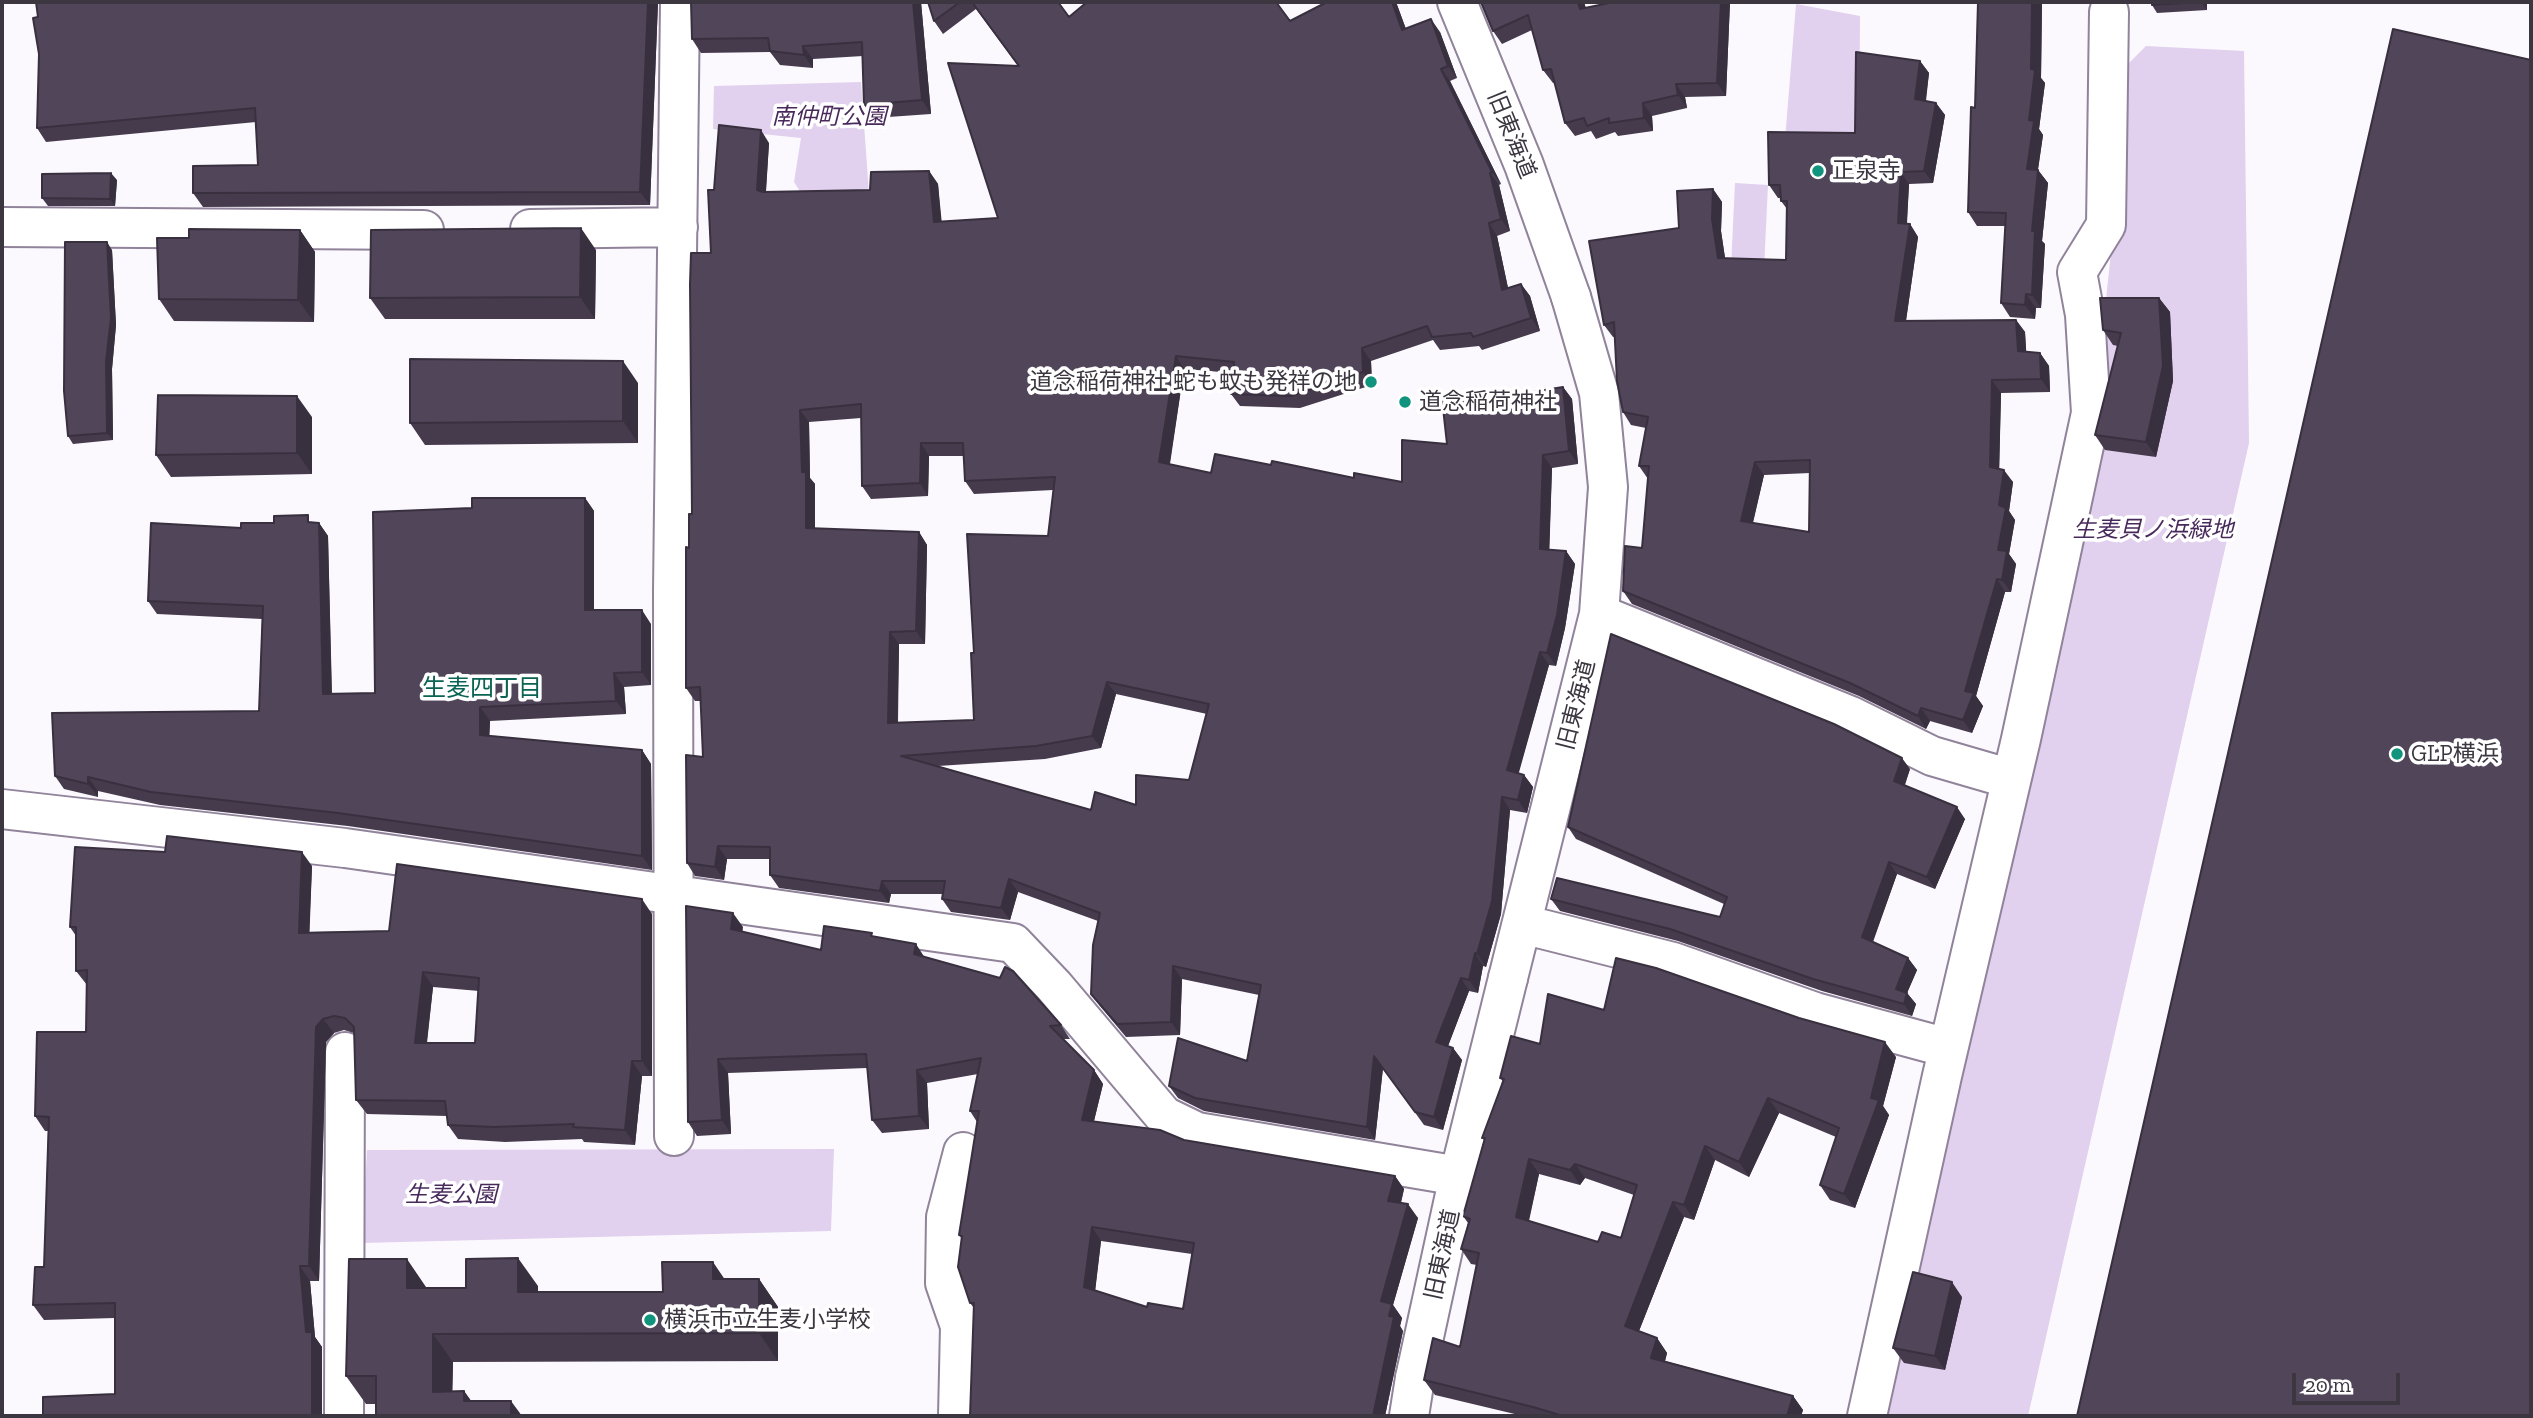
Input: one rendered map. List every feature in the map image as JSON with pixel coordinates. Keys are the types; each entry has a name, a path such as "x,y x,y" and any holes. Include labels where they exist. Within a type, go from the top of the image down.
{"street":[{"path":"674,1136 673,591 680,2"},
{"name":"旧東海道","path":"1409,1416 1460,1177 1599,614 1608,487 1599,393 1571,297 1524,165 1457,2"},
{"path":"1867,1416 2091,413 2085,315 2077,272 2106,225 2109,12"},
{"path":"2,227 458,229"},
{"path":"499,229 678,227"},
{"path":"1599,614 1851,716 1932,756 2011,779"},
{"path":"2,809 345,848 1013,943 1054,986 1164,1116 1197,1132 1460,1177"},
{"path":"1522,924 1673,962 1815,1012 1948,1048"},
{"path":"344,1416 345,1052"},
{"path":"958,1416 960,1326 945,1283 946,1217 963,1152"}],"green space":[{"path":"1796,4 1860,16 1859,142 1785,140"},
{"name":"生麦貝ノ浜緑地","path":"2146,46 2244,51 2249,443 2028,1416 1881,1416 2104,318 2112,243 2121,221 2129,63"},
{"name":"南仲町公園","path":"861,82 869,194 801,193 794,182 801,138 713,129 714,86"},
{"path":"1735,183 1768,185 1764,269 1731,267"},
{"name":"生麦公園","path":"834,1149 831,1231 362,1243 367,1150"}],"building":[{"path":"36,2 648,2 640,192 193,193 193,166 258,165 255,108 37,128 39,54 33,18 38,17"},
{"path":"691,2 913,2 922,100 864,105 862,42 803,46 804,55 770,51 768,38 692,39"},
{"path":"928,2 960,2 934,21"},
{"path":"972,2 1058,2 1069,17 1087,2 1276,2 1290,21 1327,2 1392,2 1402,30 1431,19 1448,66 1441,69 1492,172 1490,173 1501,219 1489,223 1502,290 1521,284 1531,318 1473,337 1471,333 1432,337 1427,326 1362,348 1363,372 1291,396 1231,394 1234,362 1176,356 1159,462 1211,473 1215,454 1271,465 1272,461 1354,478 1354,473 1402,482 1402,440 1447,444 1442,399 1477,394 1477,401 1563,387 1569,451 1543,455 1540,549 1566,551 1557,615 1547,653 1540,652 1507,770 1524,775 1518,800 1502,797 1492,901 1477,954 1475,953 1469,980 1461,978 1436,1042 1453,1048 1434,1117 1415,1112 1374,1056 1367,1127 1195,1098 1169,1086 1178,1038 1247,1061 1261,985 1173,966 1171,1022 1117,1024 1091,994 1093,945 1100,913 1009,879 1001,908 942,899 945,881 882,881 880,891 770,875 770,847 718,846 715,867 687,863 686,755 703,757 700,687 686,688 686,547 689,548 689,514 692,514 691,253 711,253 708,190 714,190 719,125 761,130 757,190 763,192 870,190 871,172 929,171 934,222 998,218 948,63 1019,66","holes":["861,404 862,486 920,483 921,443 963,443 965,481 1055,477 1048,536 967,534 974,653 971,653 974,720 888,723 890,632 916,631 919,532 806,528 806,472 802,472 800,410","1107,682 1209,704 1189,780 1136,775 1136,805 1095,792 1091,810 901,756 1036,746 1092,736"]},
{"path":"1481,2 1578,2 1580,9 1614,2 1721,2 1717,83 1676,84 1678,95 1643,103 1644,118 1609,123 1609,118 1587,126 1584,118 1565,123 1551,69 1543,70 1528,15 1493,31"},
{"path":"1978,2 2032,2 2031,69 2035,70 2029,120 2034,121 2027,169 2038,170 2032,231 2035,231 2032,295 2026,294 2025,305 2001,303 2006,213 1968,212"},
{"path":"2152,2 2202,2 2152,5"},
{"name":"GLP横浜","path":"2393,29 2531,60 2531,1416 2077,1416"},
{"path":"1856,52 1920,61 1915,99 1936,103 1924,171 1901,172 1898,223 1910,224 1895,321 2016,320 2018,351 2040,353 2041,379 1992,380 1990,467 2004,470 1999,505 2006,508 1998,550 2007,551 2002,580 1997,579 1965,691 1974,693 1963,720 1921,708 1918,716 1850,683 1623,591 1625,546 1642,548 1649,466 1639,466 1648,417 1623,412 1617,381 1614,322 1604,325 1589,241 1679,228 1677,191 1713,189 1712,219 1718,258 1786,260 1787,201 1781,201 1780,185 1769,185 1768,132 1855,133","holes":["1810,460 1809,532 1741,521 1755,462"]},
{"path":"111,173 110,199 42,198 42,174"},
{"path":"581,228 580,297 370,298 371,230"},
{"path":"189,229 300,230 298,300 159,299 157,238 189,238"},
{"path":"65,242 107,242 111,318 106,361 107,433 68,436 64,391"},
{"path":"2100,298 2159,298 2163,366 2146,442 2095,435 2121,333 2103,330"},
{"path":"410,359 623,361 623,421 410,423"},
{"path":"158,395 297,396 297,453 156,455"},
{"path":"472,498 585,498 585,610 642,610 642,672 614,673 616,701 480,707 480,735 642,750 642,856 338,813 151,792 88,777 88,784 55,776 52,713 259,711 263,606 148,601 151,523 241,528 241,523 274,523 274,516 308,515 308,522 319,523 323,694 375,693 373,512 472,508"},
{"path":"1611,634 1834,724 1902,758 1894,781 1957,807 1927,877 1889,862 1862,937 1908,958 1896,989 1907,993 1904,1004 1813,979 1670,929 1551,899 1557,878 1720,917 1727,897 1568,827"},
{"path":"167,836 302,852 299,933 389,931 397,864 642,899 642,1061 632,1061 625,1130 573,1127 574,1124 494,1127 448,1125 445,1101 356,1100 354,1027 345,1018 334,1016 323,1019 316,1027 309,1266 300,1266 306,1332 312,1332 312,1416 43,1416 43,1397 115,1394 115,1303 33,1305 35,1267 44,1267 49,1117 35,1116 37,1032 86,1032 87,970 76,971 76,927 70,927 75,847 165,852","holes":["423,972 479,978 475,1043 415,1043"]},
{"path":"686,906 733,913 731,929 821,950 824,926 872,933 871,936 916,944 914,954 1000,978 1005,967 1013,971 1061,1025 1050,1026 1094,1070 1082,1120 1160,1130 1184,1140 1395,1176 1388,1201 1408,1204 1381,1301 1392,1304 1389,1316 1394,1317 1373,1416 970,1416 974,1303 970,1303 958,1267 962,1236 959,1235 979,1111 970,1111 981,1058 917,1070 919,1116 872,1120 866,1054 718,1059 722,1120 688,1122","holes":["1092,1227 1194,1243 1183,1309 1148,1303 1147,1307 1084,1287"]},
{"path":"1616,958 1656,968 1799,1018 1885,1042 1871,1098 1879,1100 1844,1194 1820,1185 1839,1128 1768,1098 1739,1162 1705,1146 1684,1205 1673,1202 1625,1326 1657,1338 1651,1358 1793,1396 1787,1416 1563,1416 1424,1380 1433,1338 1460,1347 1479,1253 1461,1249 1470,1219 1463,1216 1485,1138 1482,1138 1504,1079 1500,1078 1511,1036 1540,1044 1548,994 1604,1010","holes":["1529,1159 1570,1170 1575,1164 1637,1185 1621,1238 1602,1232 1598,1242 1516,1217"]},
{"path":"518,1258 518,1292 663,1292 662,1262 713,1262 713,1279 759,1279 759,1333 433,1334 433,1392 464,1391 464,1401 511,1401 511,1416 376,1416 376,1376 346,1376 349,1259 407,1259 407,1288 466,1288 466,1259"},
{"path":"1913,1272 1952,1282 1935,1356 1893,1348"}],"place":[{"name":"正泉寺","path":"1818,171"},
{"name":"道念稲荷神社 蛇も蚊も発祥の地","path":"1371,382"},
{"name":"道念稲荷神社","path":"1405,402"},
{"name":"GLP横浜","path":"2397,754"},
{"name":"横浜市立生麦小学校","path":"650,1320"}],"district":[{"name":"生麦四丁目","path":"482,689"}]}
